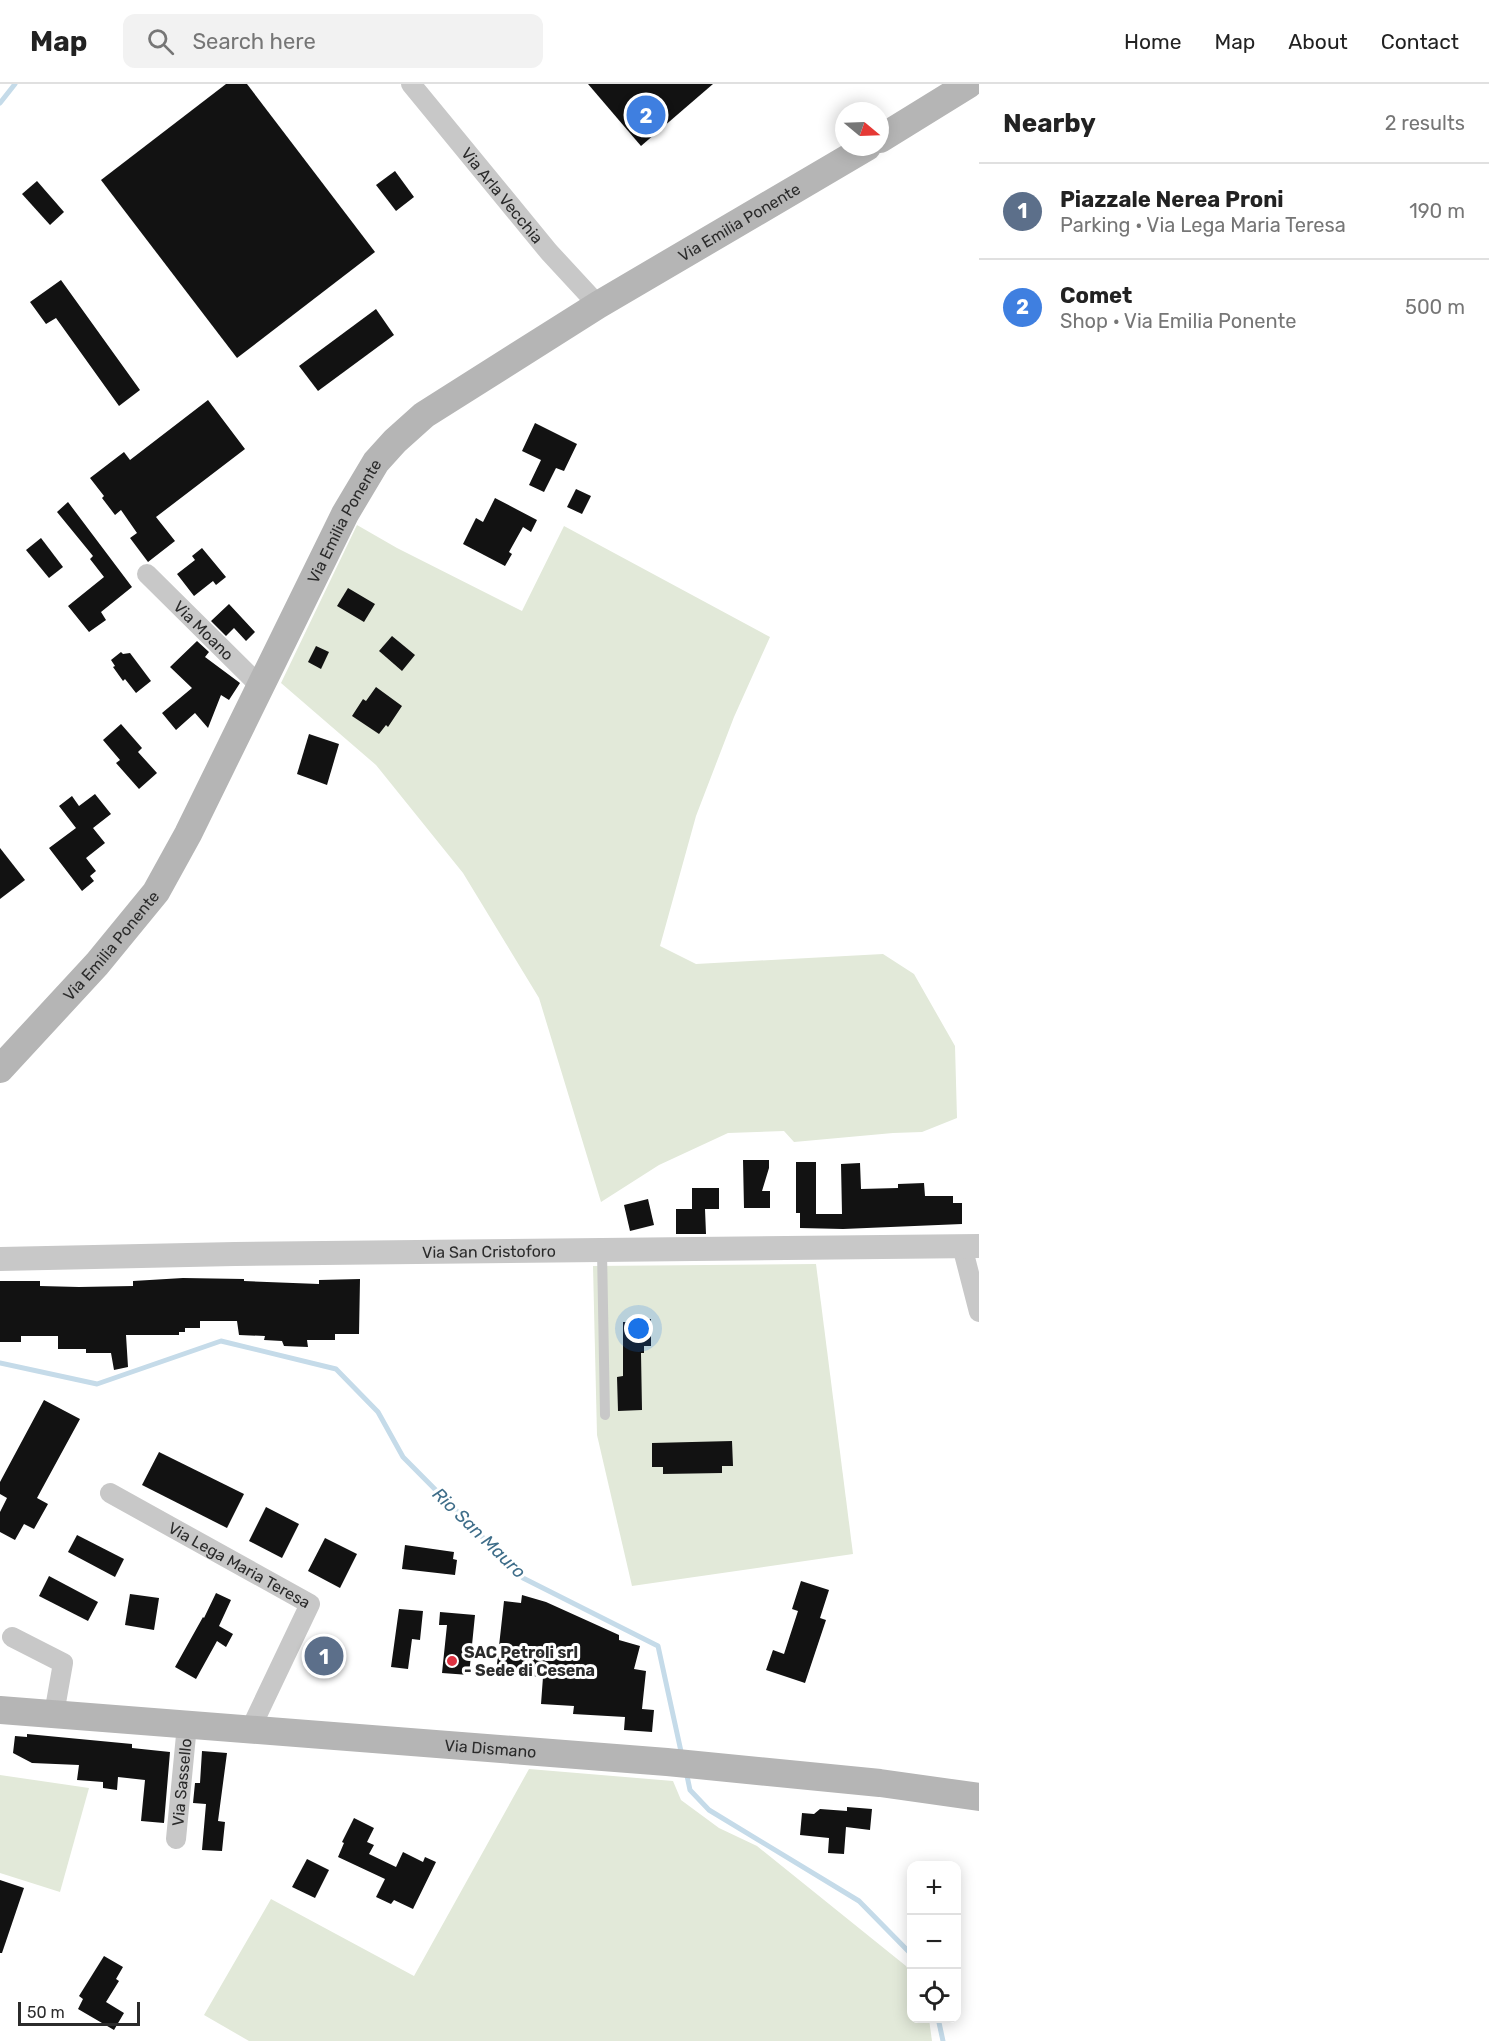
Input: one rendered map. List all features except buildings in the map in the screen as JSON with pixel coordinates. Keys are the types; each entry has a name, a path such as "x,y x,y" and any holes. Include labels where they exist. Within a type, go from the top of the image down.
{"main road":[{"path":"889,133 962,86"},
{"name":"Via Emilia Ponente","path":"0,1069 103,957 156,892 188,834 345,514 382,455 424,415 598,305 852,156"},
{"name":"Via Dismano","path":"0,1710 667,1762 880,1783 979,1797"}],"street":[{"name":"Via Arla Vecchia","path":"411,84 549,252 598,305"},
{"name":"Via Moano","path":"147,574 260,686"},
{"name":"Via San Cristoforo","path":"0,1259 223,1254 970,1246"},
{"path":"970,1246 979,1312"},
{"name":"Via Lega Maria Teresa","path":"110,1493 310,1604 250,1730"},
{"path":"12,1637 63,1663 54,1714"},
{"name":"Via Sassello","path":"176,1839 187,1725"}],"lane":[{"path":"602,1251 605,1415"}],"green space":[{"path":"357,525 397,548 522,611 564,526 770,637 734,717 696,816 660,946 696,964 883,954 914,974 955,1046 957,1118 922,1132 794,1142 784,1131 728,1133 659,1165 601,1202 539,998 463,873 376,765 281,683"},
{"path":"816,1264 853,1554 632,1586 597,1435 593,1266"},
{"path":"529,1769 673,1781 681,1800 719,1828 757,1846 906,1966 907,2023 930,2023 932,2041 249,2041 204,2015 271,1899 414,1976"},
{"path":"0,1775 89,1788 60,1892 0,1873"}],"waterway":[{"path":"0,103 15,84"},
{"name":"Rio San Mauro","path":"0,1363 97,1384 221,1341 336,1369 378,1412 403,1457 523,1578 658,1646 682,1756"},
{"name":"Rio San Mauro","path":"686,1771 690,1790 709,1810 859,1901 907,1950"},
{"name":"Rio San Mauro","path":"939,2023 943,2041"}],"place":[{"name":"Comet","path":"646,115"},
{"name":"Piazzale Nerea Proni","path":"324,1656"},
{"name":"SAC Petroli srl - Sede di Cesena","path":"452,1661"}]}
